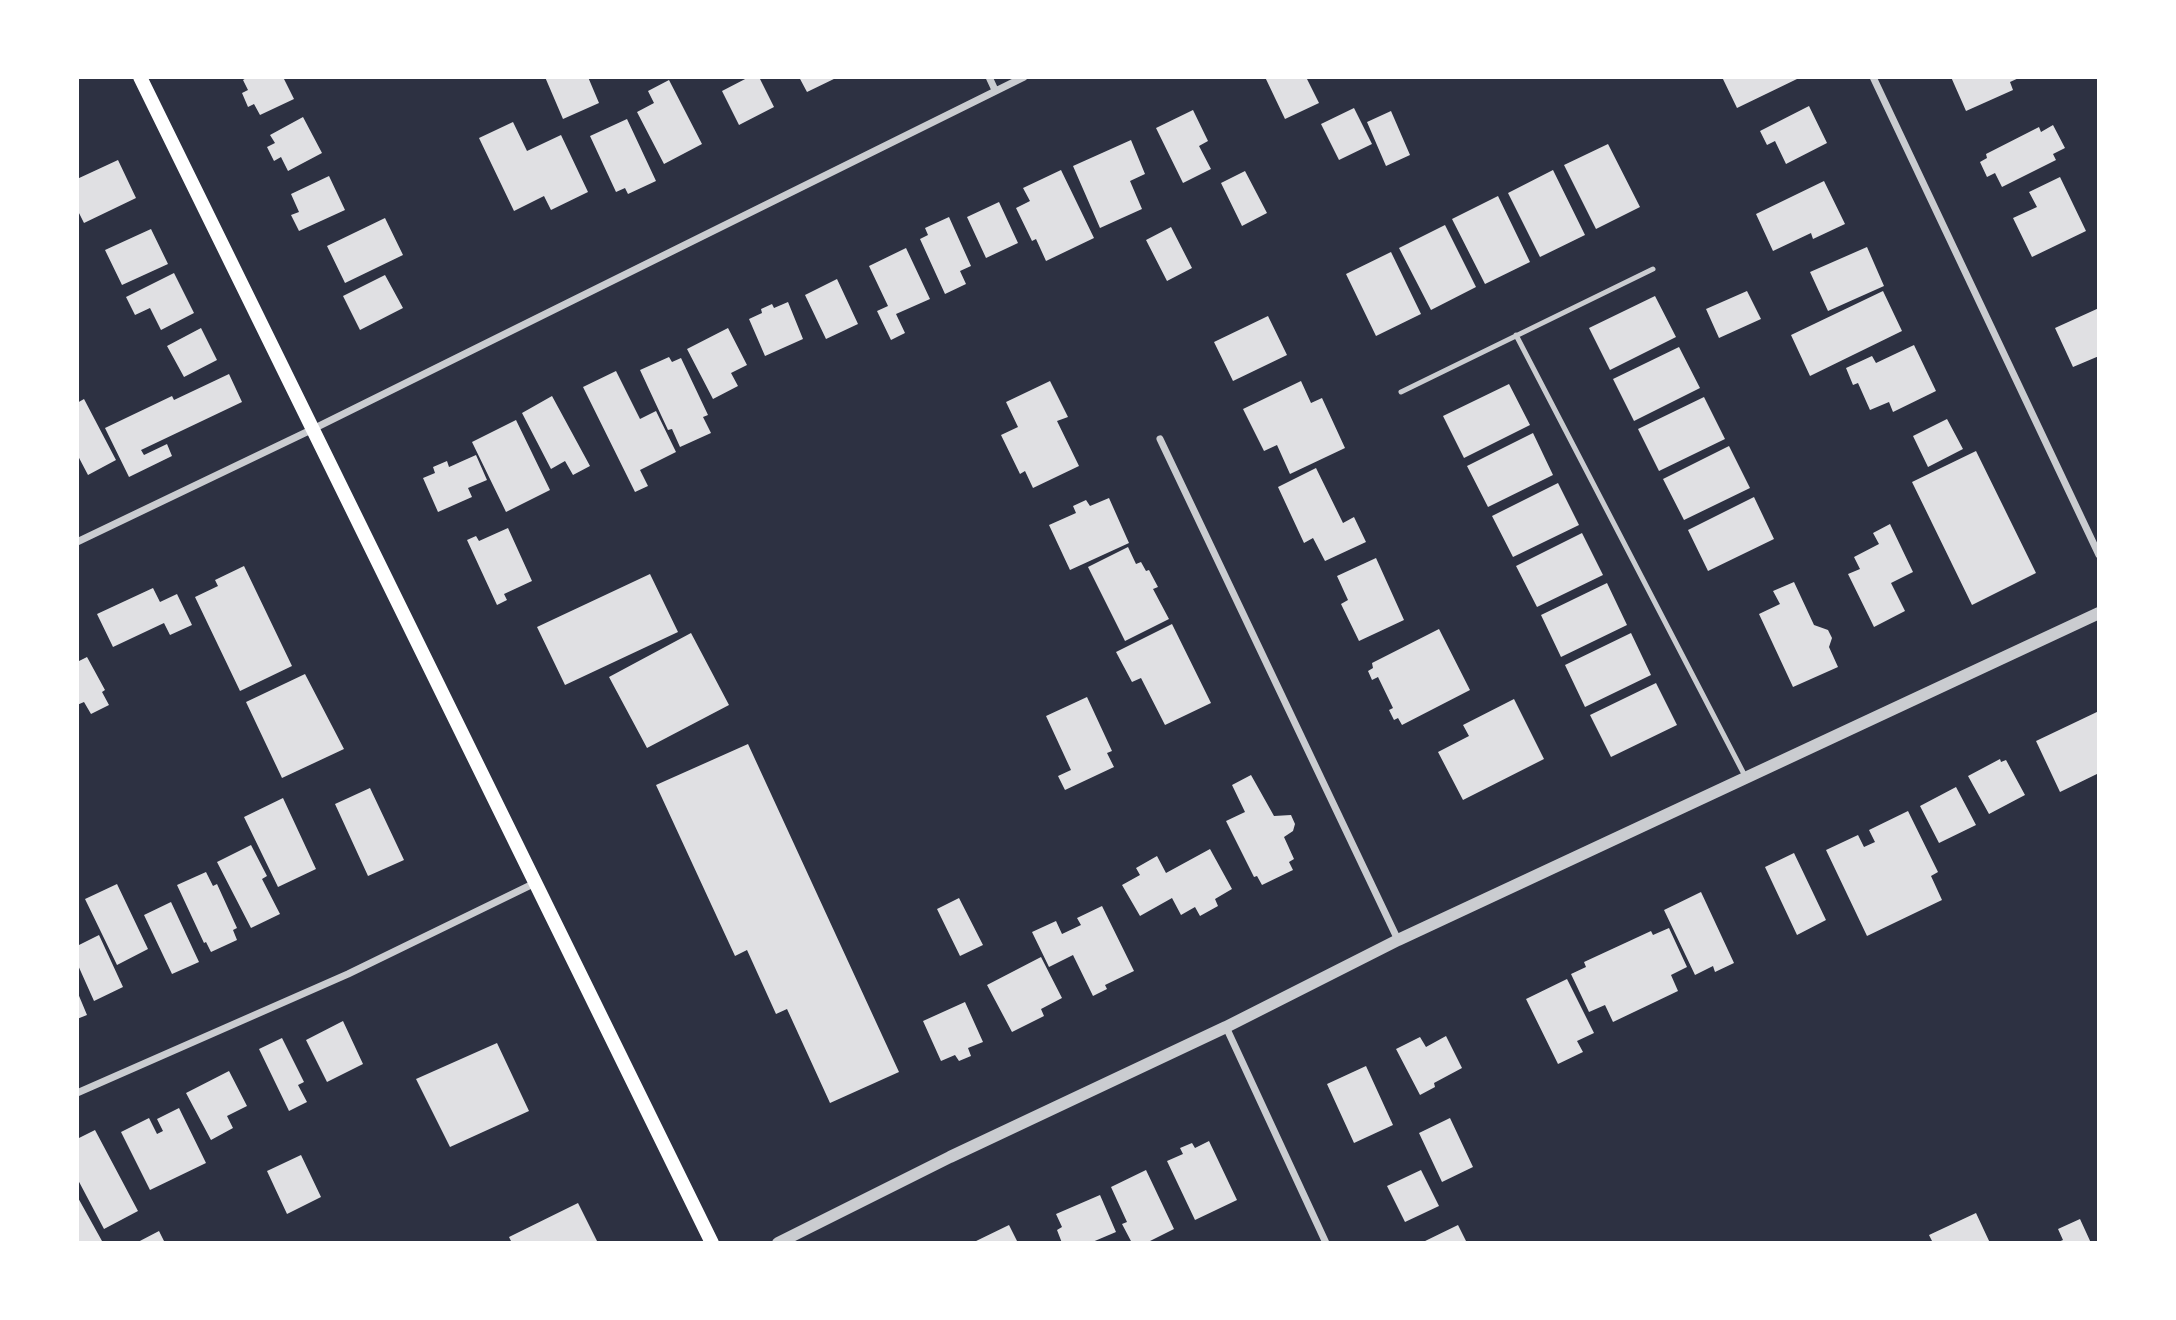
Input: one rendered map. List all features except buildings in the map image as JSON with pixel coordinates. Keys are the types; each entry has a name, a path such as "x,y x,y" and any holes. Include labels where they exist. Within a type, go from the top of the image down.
{"main road":[{"path":"141,77 712,1243"}],"street":[{"path":"989,77 995,90"},
{"path":"77,542 313,429 1024,77"},
{"path":"1873,77 2099,555"},
{"path":"1160,439 1398,940"},
{"path":"778,1243 950,1157 1226,1027 1398,940 2099,613"},
{"path":"77,1093 348,974 536,883"},
{"path":"1226,1027 1326,1243"}],"lane":[{"path":"1401,392 1653,269"},
{"path":"1516,335 1746,779"}]}
